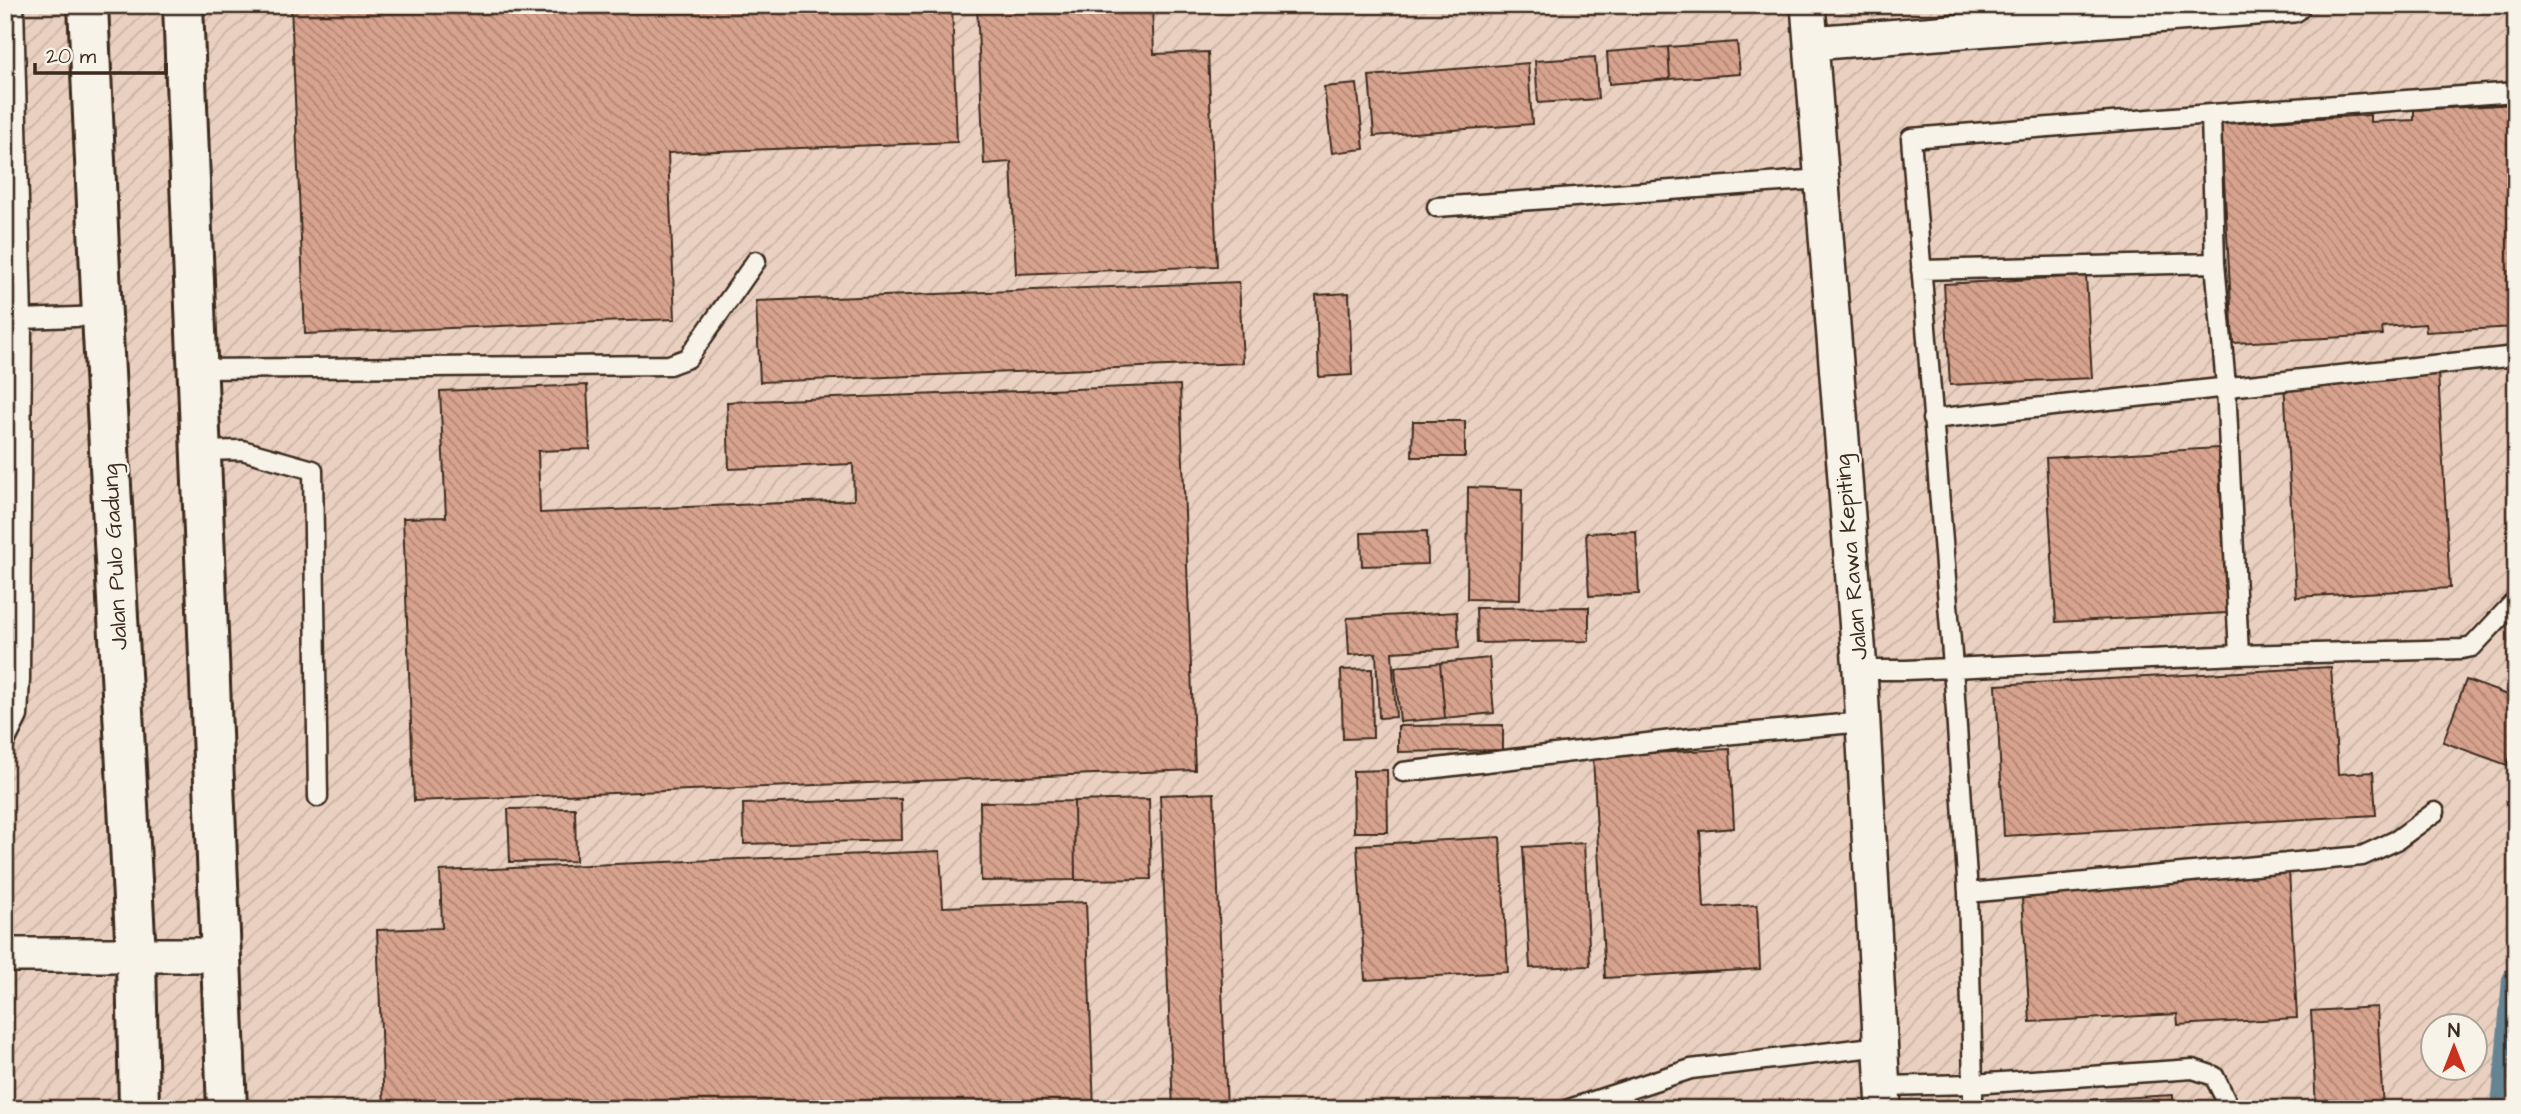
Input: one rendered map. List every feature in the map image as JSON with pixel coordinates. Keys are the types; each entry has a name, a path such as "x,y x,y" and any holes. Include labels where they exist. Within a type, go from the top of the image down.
{"street":[{"name":"Jalan Pulo Gadung","path":"88,5 136,956 139,1109"},
{"path":"183,5 227,1109"},
{"name":"Jalan Rawa Kepiting","path":"1808,5 1860,670 1883,1097"},
{"path":"1811,43 2293,5"},
{"path":"5,955 221,955"}],"lane":[{"path":"5,742 18,716 20,679 22,319 14,5"},
{"path":"1973,1109 1968,893 1911,138 2516,92"},
{"path":"2211,114 2215,263 2226,386 2239,655"},
{"path":"1437,207 1821,179"},
{"path":"197,369 669,365 688,358 756,261"},
{"path":"1921,270 2215,263"},
{"path":"22,319 102,316"},
{"path":"1932,419 2516,356"},
{"path":"200,451 242,450 313,470 318,797"},
{"path":"1860,670 2462,649 2472,647 2516,600"},
{"path":"1402,772 1668,741 1863,722"},
{"path":"1968,893 2362,856 2397,840 2435,812"},
{"path":"1569,1109 1691,1069 1881,1046"},
{"path":"1883,1097 1973,1084 2193,1069 2214,1076 2225,1098 2227,1109"}],"shaded area":[{"path":"5,5 2516,5 2516,1109 5,1109"}],"building":[{"path":"291,5 952,5 957,142 668,153 675,319 305,334"},
{"path":"977,5 1152,5 1154,54 1208,52 1217,266 1016,274 1011,162 984,164"},
{"path":"1737,42 1740,74 1670,79 1668,47"},
{"path":"1668,47 1670,79 1609,84 1607,52"},
{"path":"1595,57 1598,99 1538,103 1535,61"},
{"path":"1528,63 1532,124 1374,136 1369,76"},
{"path":"1357,84 1364,149 1332,153 1324,87"},
{"path":"2516,104 2516,327 2426,332 2425,324 2382,327 2383,335 2233,343 2221,124 2370,115 2370,122 2414,120 2414,110"},
{"path":"2086,276 2092,378 1950,385 1944,284"},
{"path":"1239,282 1243,363 760,382 756,301"},
{"path":"1349,293 1352,375 1319,377 1316,295"},
{"path":"2438,373 2450,588 2296,597 2284,381"},
{"path":"587,385 590,449 538,451 540,513 854,500 853,464 729,469 727,402 1180,385 1195,770 414,801 403,518 446,517 440,391"},
{"path":"1413,421 1465,421 1465,457 1412,457"},
{"path":"2218,448 2227,613 2056,622 2046,458"},
{"path":"1468,487 1522,489 1520,600 1467,599"},
{"path":"1427,531 1428,564 1362,566 1361,533"},
{"path":"1636,531 1639,594 1589,596 1586,533"},
{"path":"1589,607 1589,641 1477,643 1476,608"},
{"path":"1457,612 1459,648 1392,652 1396,717 1379,718 1376,653 1349,655 1347,618"},
{"path":"1489,658 1494,713 1445,718 1440,663"},
{"path":"1440,663 1445,718 1400,722 1395,667"},
{"path":"2331,667 2338,774 2373,772 2376,815 2004,836 1996,685"},
{"path":"1372,669 1373,738 1343,739 1341,670"},
{"path":"2466,680 2516,698 2516,741 2507,765 2443,742"},
{"path":"1503,725 1503,750 1398,752 1398,726"},
{"path":"1730,749 1734,828 1700,831 1704,908 1757,905 1760,969 1605,978 1593,756"},
{"path":"1387,770 1388,832 1354,832 1353,771"},
{"path":"1214,793 1227,1109 1173,1109 1160,795"},
{"path":"901,799 902,840 744,844 743,804"},
{"path":"1149,799 1151,879 1075,880 1074,801"},
{"path":"1074,801 1075,880 981,881 980,802"},
{"path":"575,808 576,861 510,862 508,809"},
{"path":"1500,837 1508,972 1365,980 1357,845"},
{"path":"1584,843 1590,966 1530,968 1523,847"},
{"path":"940,851 943,907 1086,902 1094,1109 384,1109 377,930 442,928 440,871"},
{"path":"2289,871 2297,1018 2178,1025 2177,1014 2030,1022 2022,898"},
{"path":"2377,1007 2383,1109 2316,1109 2311,1011"},
{"path":"2173,1095 2173,1109 2008,1109 2008,1104"}],"waterway":[{"path":"2498,1109 2509,979 2516,966"}]}
